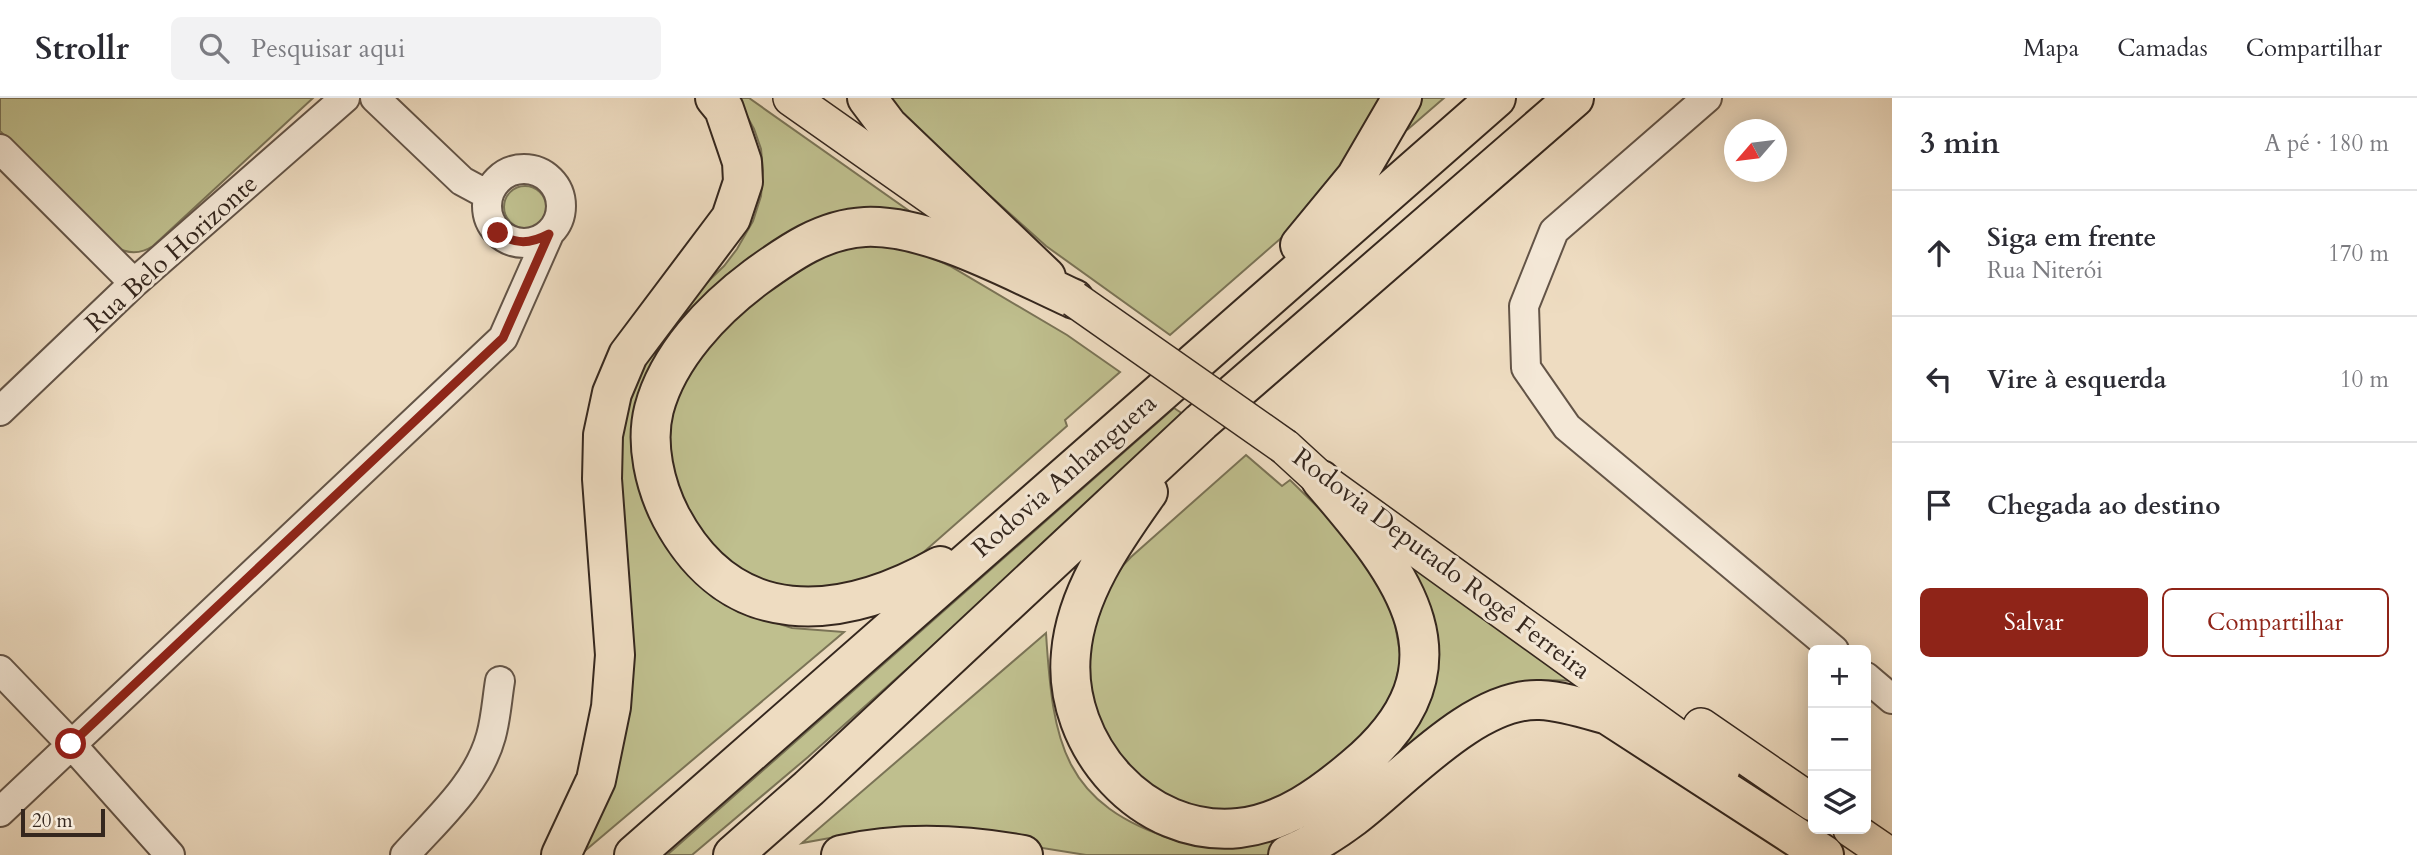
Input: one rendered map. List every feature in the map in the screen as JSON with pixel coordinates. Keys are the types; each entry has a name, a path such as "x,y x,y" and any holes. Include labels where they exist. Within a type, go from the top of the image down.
{"highway":[{"path":"561,855 596,780 611,707 615,655 602,479 603,435 612,393 628,355 731,218 743,182 737,147 724,109 715,98"},
{"path":"867,98 888,126 1061,288"},
{"path":"1227,333 1356,177 1402,98"},
{"name":"Rodovia Anhanguera","path":"634,855 1496,98"},
{"name":"Rodovia Anhanguera","path":"733,855 819,779 1201,422 1574,98"},
{"path":"997,534 908,584 868,599 836,606 806,607 769,602 733,587 707,568 686,542 663,501 657,480 651,432 659,395 683,350 726,302 790,253 842,230 882,227 924,235 1061,288"},
{"path":"1201,422 1146,495 1098,568 1075,626 1070,653 1072,695 1085,737 1097,758 1113,777 1148,806 1183,821 1217,828 1239,828 1285,815 1323,792 1372,753 1401,720 1411,702 1418,678 1420,655 1410,609 1393,573 1370,537 1321,480"},
{"path":"1288,855 1307,848 1352,818 1451,735 1482,716 1511,703 1539,700 1608,715 1824,855"},
{"path":"841,855 893,846 937,845 984,848 1023,855"}],"main road":[{"path":"791,98 1285,447"},
{"name":"Rodovia Deputado Rogê Ferreira","path":"1285,447 1321,480 1840,855"},
{"name":"Rodovia Deputado Rogê Ferreira","path":"1285,447 1358,491 1808,800"},
{"path":"1858,834 1889,855"}],"street":[{"name":"Rua Belo Horizonte","path":"0,411 134,283 345,98"},
{"path":"375,98 462,181 488,195"},
{"path":"1707,98 1554,231 1524,306 1526,368 1567,427 1827,645"},
{"path":"0,149 134,283"},
{"path":"0,812 503,338 561,209 560,196 554,183 544,174 524,169 504,173 494,183 488,195 486,209 490,222 498,233 523,243 537,241 549,234"},
{"path":"0,670 71,744 170,855"},
{"path":"405,855 436,822 478,767 491,736 500,681"},
{"path":"1871,681 1892,699"}],"green space":[{"path":"0,98 313,98 153,246 134,252 115,247 0,131"},
{"path":"737,98 749,98 932,227 822,219 634,427 745,613 792,628 844,632 580,855 620,395 674,314 724,266 753,221 761,196 761,149 754,129"},
{"path":"881,98 1390,98 1303,219 1170,335 1046,246"},
{"path":"1421,98 1444,98 1407,130"},
{"path":"525,186 540,192 546,207 540,222 525,228 510,222 504,207 510,192"},
{"path":"834,241 903,244 950,266 1067,335 1120,372 1065,420 1067,426 909,565 825,597 755,580 705,544 674,484 669,450 676,394 687,367 748,299"},
{"path":"1174,408 1189,418 808,757 692,855 667,855"},
{"path":"1246,455 1282,486 1290,480 1333,522 1362,558 1384,594 1395,624 1401,659 1389,709 1336,764 1286,797 1257,807 1232,811 1196,807 1168,800 1098,740 1081,660 1111,578"},
{"path":"1391,551 1577,681 1534,681 1492,691 1282,850 1267,855 1086,855 938,831 830,838 802,843 1046,633 1053,707 1060,738 1071,765 1087,788 1109,809 1139,826 1178,841 1218,846 1241,846 1257,842 1417,718"}],"route":[{"path":"71,744 503,338 549,234 537,241 523,243 498,233"}]}
